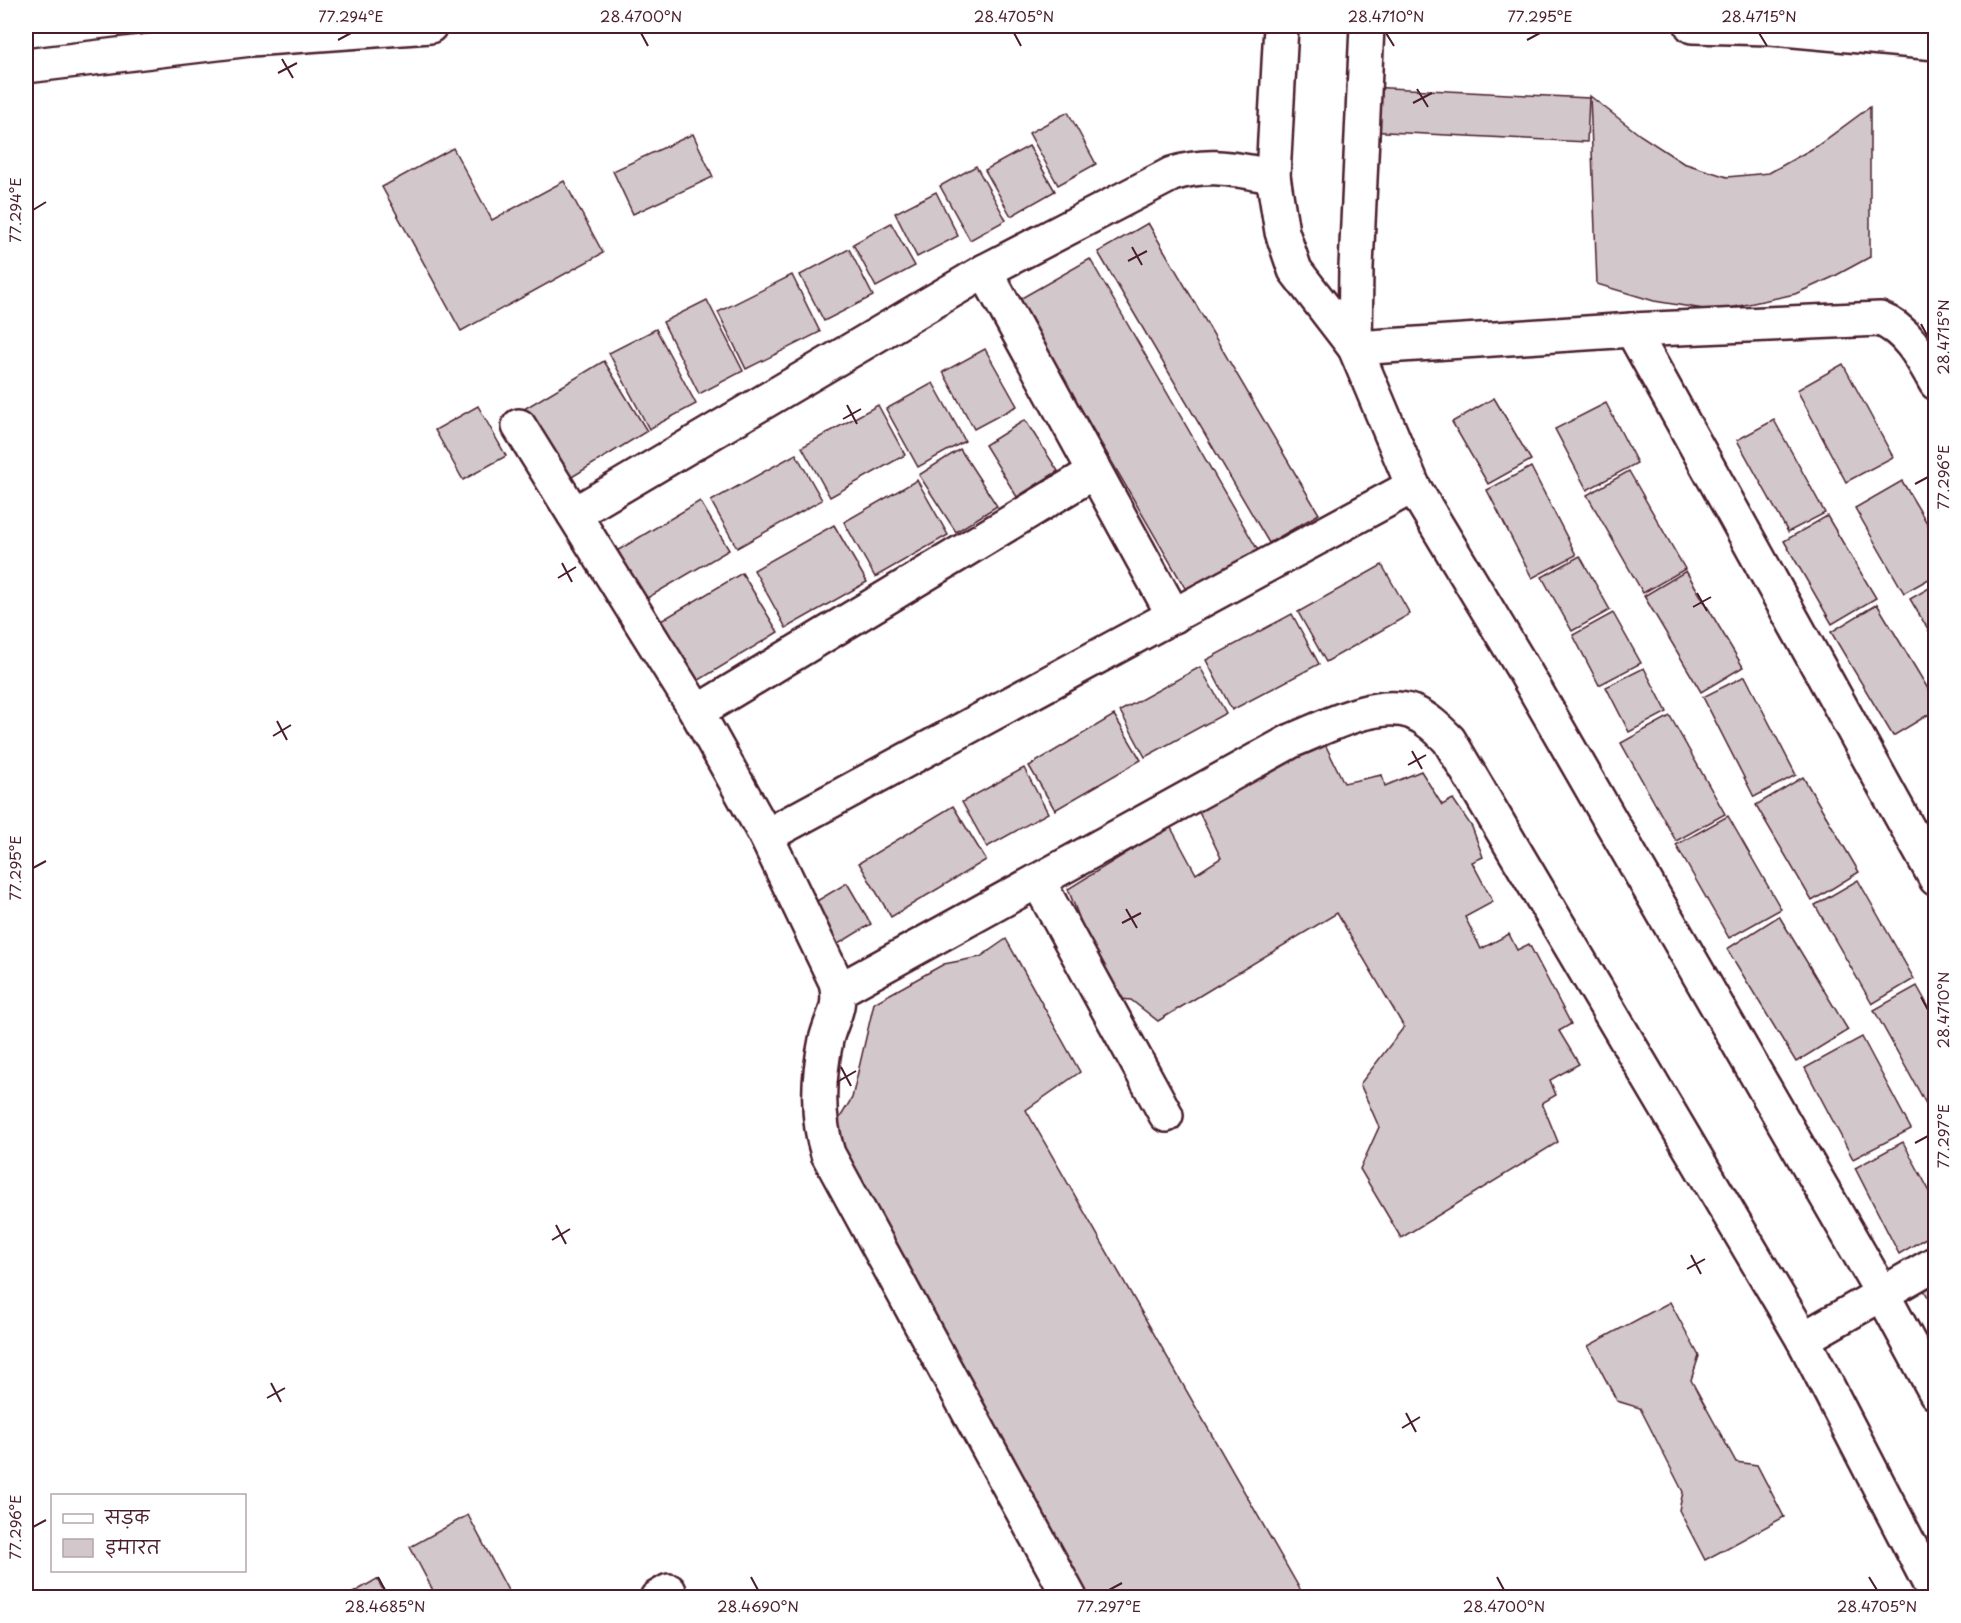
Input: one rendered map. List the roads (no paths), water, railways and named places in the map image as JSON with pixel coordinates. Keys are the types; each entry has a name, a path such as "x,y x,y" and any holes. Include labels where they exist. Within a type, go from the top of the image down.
{"street":[{"path":"26,66 251,39 419,26"},
{"path":"1281,26 1274,176 1282,232 1295,270 1355,348 1413,486 1525,672 1882,1293 1935,1393"},
{"path":"1355,348 1356,267 1367,26"},
{"path":"1692,26 1771,28 1935,43"},
{"path":"574,514 985,271 1172,174 1211,166 1274,176"},
{"path":"985,271 1174,616"},
{"path":"1355,348 1632,330 1880,319 1890,323 1911,342 1935,383"},
{"path":"1632,330 1935,879"},
{"path":"519,426 698,712 766,836 836,982 839,1004 827,1036 820,1071 820,1117 828,1154 1071,1598"},
{"path":"698,712 1094,472"},
{"path":"766,836 1413,486"},
{"path":"838,992 1291,741 1365,712 1385,709 1411,712 1432,723 1449,740 1803,1339 1935,1596"},
{"path":"1038,881 1166,1115"},
{"path":"1803,1339 1935,1263"}]}
